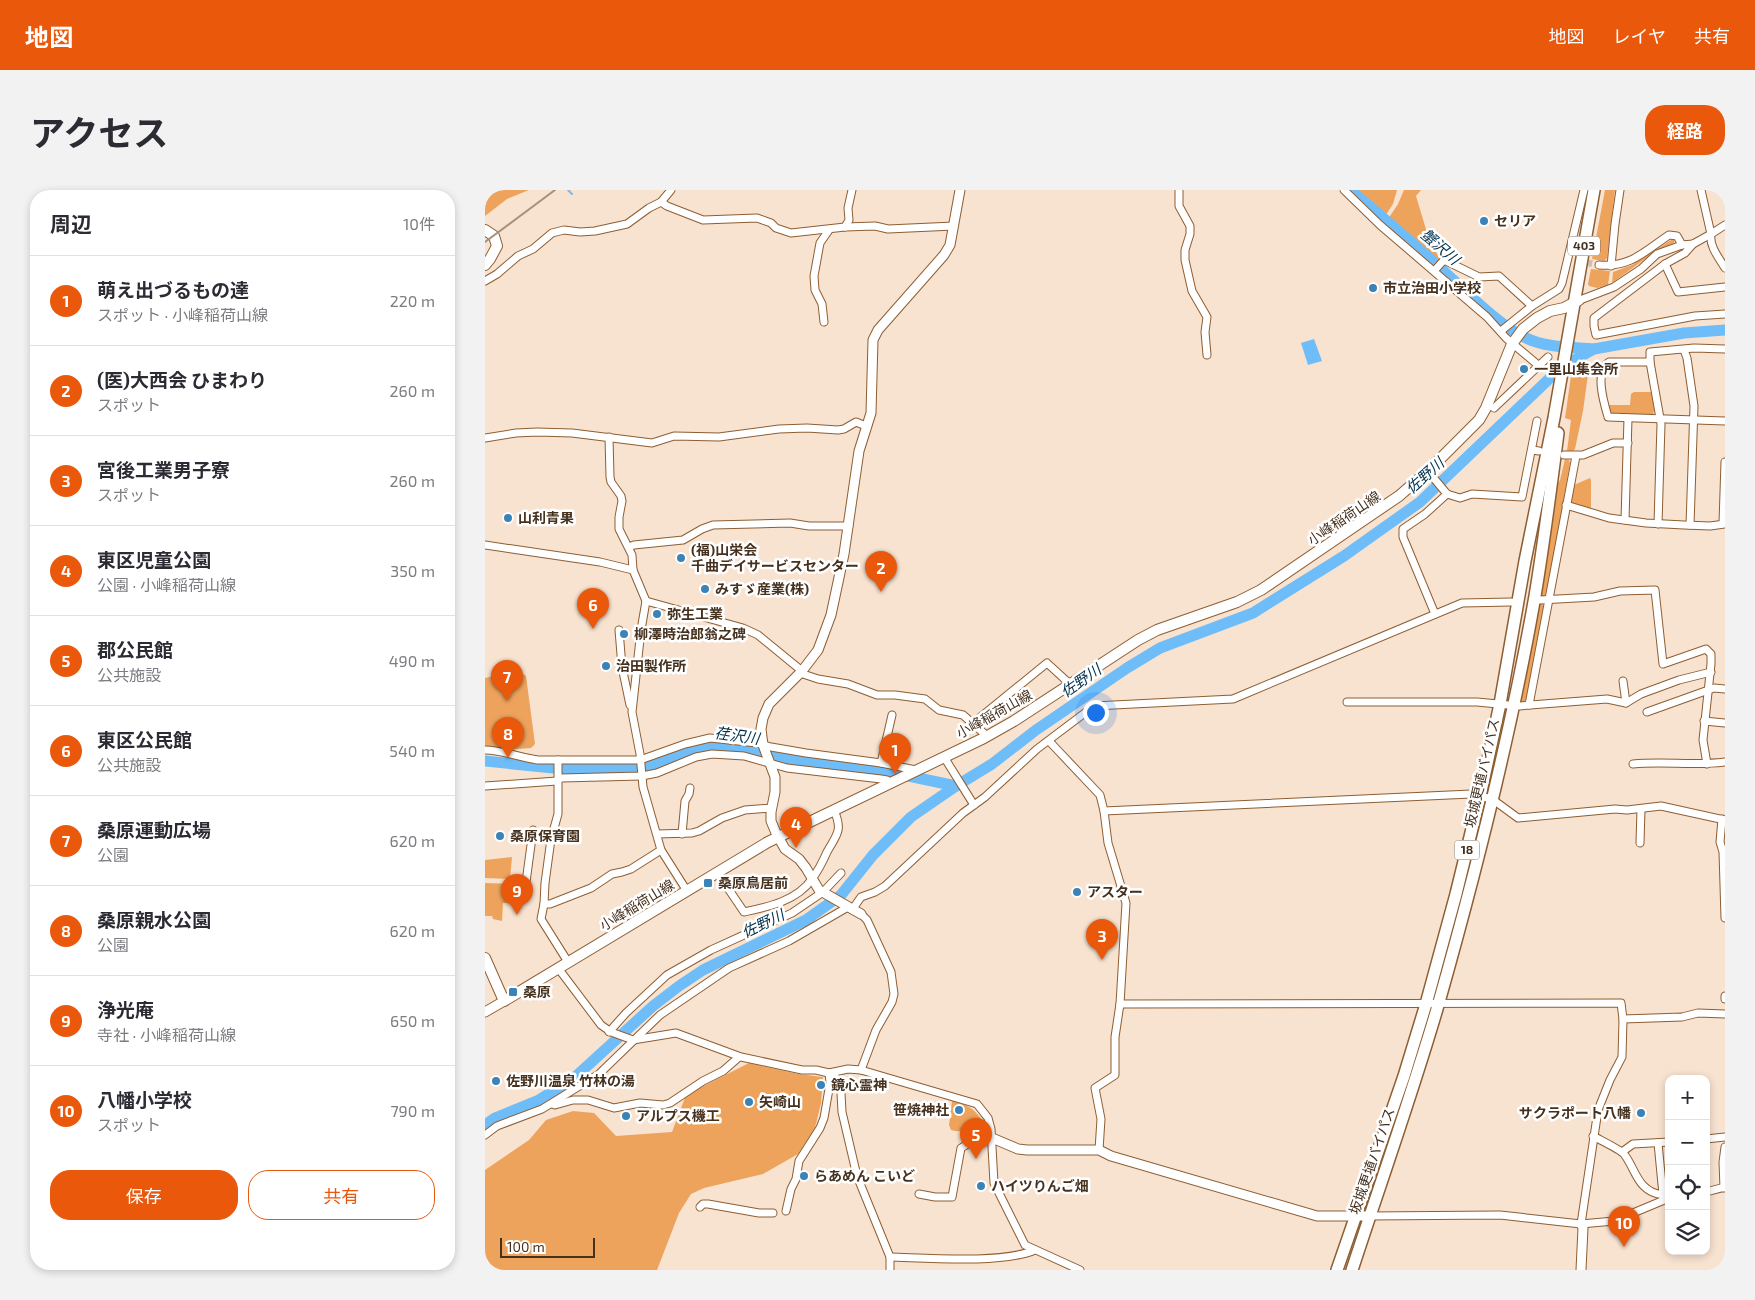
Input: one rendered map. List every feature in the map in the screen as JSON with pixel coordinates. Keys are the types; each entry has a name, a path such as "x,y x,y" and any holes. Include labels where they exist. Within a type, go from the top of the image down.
{"highway":[{"name":"403","path":"1577,301 1594,190"},
{"name":"403","path":"1577,301 1600,190"},
{"name":"坂城更埴バイパス","path":"1352,1270 1439,1004 1492,799 1514,705 1535,595 1557,419 1577,301"},
{"name":"坂城更埴バイパス","path":"1337,1270 1404,1076 1456,894 1500,704 1525,561 1557,419"}],"main road":[{"path":"485,230 494,236 497,246 485,265"},
{"name":"小峰稲荷山線","path":"504,1001 717,872 778,838 987,736 1071,685 1138,640 1157,630 1237,602 1261,590 1393,501 1431,473 1479,420 1486,408 1513,341 1523,329 1550,311 1564,308 1577,301"},
{"path":"485,958 504,1001"}],"street":[{"path":"485,280 497,274 518,256 533,249 552,233 564,230 595,231 627,224 661,202 671,190"},
{"path":"845,227 849,220 848,208 852,190"},
{"path":"861,1070 876,1030 893,1002 894,983 891,972 867,920 824,893 812,880 799,859 785,849 778,838 771,821 775,777 764,747 761,729 769,704 801,672 818,650 838,588 859,451 872,404 873,340 879,330 944,255 950,245 960,190"},
{"path":"1179,190 1179,206 1190,226 1185,254 1192,291 1207,317 1205,332 1207,355"},
{"path":"1344,190 1380,225 1437,268 1538,365"},
{"path":"1502,330 1531,306 1559,289 1563,283 1571,259 1584,190"},
{"path":"1611,266 1620,190"},
{"path":"1701,190 1711,234 1710,240 1725,268"},
{"path":"661,202 703,220 757,218 791,233 845,227 875,226 890,229 954,226"},
{"path":"1725,225 1693,244 1685,253 1665,264 1595,318 1594,326 1596,335 1695,316 1725,314"},
{"path":"824,322 822,304 815,290 815,276 820,243 829,230"},
{"path":"1599,265 1611,266 1633,260 1669,235 1677,236 1682,245"},
{"path":"1577,301 1614,287 1641,269 1657,254 1682,245 1693,244"},
{"path":"1437,268 1444,260 1479,277 1499,276 1531,306"},
{"path":"1665,264 1678,292 1725,287"},
{"path":"1658,524 1660,419 1650,352 1694,348 1724,349 1725,357"},
{"path":"1684,350 1687,358 1694,406 1691,525"},
{"path":"1494,408 1548,357"},
{"path":"1650,362 1609,362 1604,365 1602,370 1602,393 1608,417 1725,421"},
{"path":"1625,520 1628,418"},
{"path":"1431,473 1447,492 1460,498 1472,494 1522,497 1535,451 1537,421"},
{"path":"485,438 516,433 573,433 651,443 674,436 712,438 779,429 838,430 844,429 856,422 866,426"},
{"path":"609,437 611,482 619,492 622,501 619,529 629,547 632,555 633,570 646,600 632,712"},
{"path":"1563,455 1583,456 1613,443 1628,443"},
{"path":"1529,705 1576,456"},
{"path":"1566,505 1609,518 1658,524 1710,526 1724,523 1725,462"},
{"path":"1435,614 1403,537 1403,529 1425,514 1447,492"},
{"path":"629,547 683,540 713,525 790,523 809,526 849,526"},
{"path":"485,546 600,562 633,570"},
{"path":"1540,600 1594,597 1614,593 1655,590 1663,664 1706,649 1711,654 1711,672 1703,740 1707,764"},
{"path":"646,600 750,631 758,635 801,672 818,679 848,684 877,696 925,699 939,710 963,715 987,736"},
{"path":"485,1135 497,1126 542,1108 599,1074 632,1039 660,1015 729,968 789,941 851,909 861,897 885,886 963,813 985,797 1037,749 1094,706 1233,699 1462,602 1511,602"},
{"path":"619,630 622,667 632,712 643,787 661,850 687,891"},
{"path":"972,724 1047,663 1071,685"},
{"path":"1347,702 1477,702 1529,705 1607,699 1626,703 1641,694 1711,672"},
{"path":"1623,681 1626,703"},
{"path":"1647,712 1714,688 1725,690"},
{"path":"881,763 892,715"},
{"path":"1704,721 1725,723"},
{"path":"485,750 513,754 523,758 558,761 640,762 685,744 709,738 731,739 764,747 881,763 915,770"},
{"path":"1049,741 1100,795 1108,843 1126,903 1120,1004 1115,1037 1115,1075 1095,1088 1101,1120 1099,1150"},
{"path":"485,786 561,778 657,773 696,757 712,754 744,756 787,768 893,782"},
{"path":"944,757 974,805"},
{"path":"558,761 558,814 551,839 541,919 568,962"},
{"path":"1633,764 1671,762 1707,764 1725,762"},
{"path":"682,834 685,801 690,788"},
{"path":"1104,811 1471,794 1492,799 1518,818 1661,806 1723,820 1720,842 1723,852 1725,918"},
{"path":"657,834 682,834 699,831 722,818 745,810 772,808"},
{"path":"1640,843 1641,809"},
{"path":"717,872 744,912 765,908 784,901 800,891 812,880 839,834 839,822 834,810"},
{"path":"526,882 533,830"},
{"path":"544,904 550,904 591,888 612,874 631,869 661,850"},
{"path":"610,1032 626,1013 667,975 711,950 792,913 824,893 841,873"},
{"path":"558,968 601,1025 610,1032 632,1039 676,1033 739,1057 802,1070 832,1073 861,1070 977,1104 988,1118 992,1138 994,1183 1025,1245 1076,1269"},
{"path":"485,1012 504,1001"},
{"path":"1120,1004 1621,1004 1623,1019 1622,1057 1598,1110 1581,1224 1583,1228 1581,1270"},
{"path":"1623,1019 1682,1017 1698,1013 1725,1014"},
{"path":"551,1103 555,1105 573,1100 588,1100 614,1108 639,1104 663,1106 723,1071 739,1057"},
{"path":"786,1211 791,1189 797,1179 799,1161 820,1128 824,1118 832,1073"},
{"path":"832,1073 841,1093 842,1112 857,1176 889,1257 890,1270"},
{"path":"1593,1136 1622,1152 1636,1177 1650,1191 1665,1197"},
{"path":"1710,1139 1725,1137"},
{"path":"919,1194 951,1197 961,1148 971,1142 992,1138 1018,1149 1099,1150 1111,1156 1317,1216 1500,1215 1581,1224 1613,1222 1665,1197"},
{"path":"1622,1152 1633,1144 1665,1142"},
{"path":"1658,1143 1665,1197"},
{"path":"1710,1191 1724,1188 1723,1162 1725,1147"},
{"path":"699,1207 703,1204 708,1204 759,1213 773,1213"},
{"path":"889,1257 980,1258 1009,1256 1035,1250"}],"shaded area":[{"path":"485,190 529,190 507,199 485,216"},
{"path":"1355,190 1397,190 1393,204 1385,216"},
{"path":"1404,190 1421,190 1416,196 1428,236 1431,237 1433,249 1440,257 1438,262 1388,219 1398,204"},
{"path":"1605,190 1615,190 1607,258 1604,261 1592,259"},
{"path":"1671,240 1674,240 1674,243 1659,249 1612,283 1613,272 1632,265"},
{"path":"1591,269 1610,271 1608,285 1597,288 1589,286"},
{"path":"1589,367 1575,449 1572,452 1567,451 1571,420 1565,418 1571,376"},
{"path":"1634,392 1653,392 1655,405 1653,416 1610,414 1608,405 1630,405 1631,394"},
{"path":"1565,459 1569,460 1570,463 1547,593 1543,597 1539,597 1555,488 1560,480"},
{"path":"1590,478 1591,510 1571,503 1574,485"},
{"path":"1538,603 1542,603 1544,608 1527,698 1524,702 1521,702 1519,700"},
{"path":"519,671 526,676 535,744 531,748 504,750 485,747 485,678"},
{"path":"512,857 510,879 485,878 485,860"},
{"path":"485,883 523,884 523,891 516,892 516,903 503,903 502,921 493,919 492,916 485,916"},
{"path":"749,1063 798,1074 823,1077 821,1103 815,1128 798,1154 763,1174 704,1188 691,1194 679,1213 657,1270 485,1270 485,1170 529,1140 546,1120 573,1111 594,1113 616,1136 672,1132 686,1095"},
{"path":"952,1101 972,1109 981,1119 979,1123 968,1130 951,1130 949,1125"}],"water":[{"path":"1314,339 1322,361 1308,365 1301,343"}],"waterway":[{"path":"568,190 572,194"},
{"name":"蟹沢川","path":"1350,190 1413,243 1486,310 1516,333 1543,344 1594,349"},
{"name":"佐野川","path":"485,1125 495,1118 539,1100 574,1078 653,1006 703,970 806,920 841,895 873,855 911,817 992,764 1036,730 1127,668 1160,648 1253,613 1344,556 1420,502 1550,378 1574,360 1594,349 1684,333 1725,330"},
{"name":"荏沢川","path":"485,761 563,769 634,769 647,767 700,748 717,746 736,747 775,757 899,774 956,786"}],"tunnel":[{"path":"1575,260 1599,265"}],"railway":[{"path":"485,242 555,190"}],"place":[{"name":"セリア","path":"1484,221"},
{"name":"市立治田小学校","path":"1373,288"},
{"name":"一里山集会所","path":"1524,369"},
{"name":"山利青果","path":"508,518"},
{"name":"(福)山栄会 千曲デイサービスセンター","path":"681,558"},
{"name":"みすゞ産業(株)","path":"705,589"},
{"name":"(医)大西会 ひまわり","path":"881,592"},
{"name":"弥生工業","path":"657,614"},
{"name":"東区公民館","path":"593,629"},
{"name":"柳澤時治郎翁之碑","path":"624,634"},
{"name":"治田製作所","path":"606,666"},
{"name":"桑原運動広場","path":"507,701"},
{"name":"桑原親水公園","path":"508,758"},
{"name":"萌え出づるもの達","path":"895,774"},
{"name":"桑原保育園","path":"500,836"},
{"name":"東区児童公園","path":"796,848"},
{"name":"桑原鳥居前","path":"708,883"},
{"name":"アスター","path":"1077,892"},
{"name":"浄光庵","path":"517,915"},
{"name":"宮後工業男子寮","path":"1102,960"},
{"name":"桑原","path":"513,992"},
{"name":"佐野川温泉 竹林の湯","path":"496,1081"},
{"name":"鏡心霊神","path":"821,1085"},
{"name":"矢崎山","path":"749,1102"},
{"name":"笹焼神社","path":"959,1110"},
{"name":"サクラポート八幡","path":"1641,1113"},
{"name":"アルプス機工","path":"626,1116"},
{"name":"郡公民館","path":"976,1159"},
{"name":"らあめん こいど","path":"804,1176"},
{"name":"ハイツりんご畑","path":"981,1186"},
{"name":"八幡小学校","path":"1624,1247"}]}
